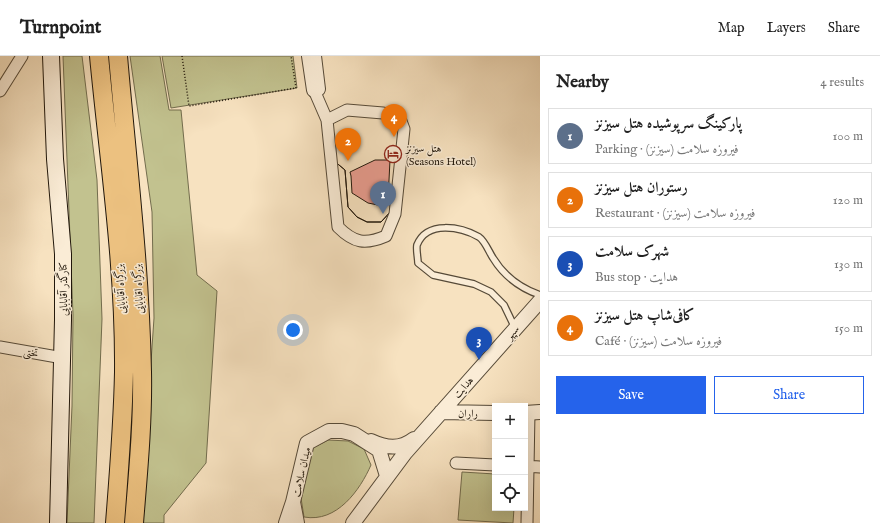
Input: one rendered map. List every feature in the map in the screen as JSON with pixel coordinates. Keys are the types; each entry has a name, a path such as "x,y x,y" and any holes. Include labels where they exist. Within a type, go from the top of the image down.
{"highway":[{"name":"بزرگراه آقابابایی","path":"100,56 120,273 123,364 120,464 115,523"},
{"name":"بزرگراه اقابابایی","path":"118,56 138,272 142,373 139,467 134,523"}],"main road":[{"name":"کنارگذر آقابابایی","path":"51,56 55,159 62,254 62,358 58,523"}],"street":[{"path":"0,91 22,56"},
{"path":"309,56 316,90 327,120 338,227 348,238 365,243 386,236 395,214 404,129 401,121 391,114 347,110 327,120"},
{"path":"314,56 316,90"},
{"name":"سپهر","path":"484,362 540,301"},
{"name":"تختی","path":"0,347 62,358"},
{"name":"هدایت","path":"441,412 484,362"},
{"path":"353,523 388,476 441,412"},
{"name":"راران","path":"441,412 492,413"},
{"path":"528,445 531,413"},
{"path":"362,437 383,446 395,448 407,444 430,425"},
{"name":"میدان سلامت","path":"297,523 293,502 307,443 329,431 342,431 362,437 379,450 388,476"},
{"path":"456,463 492,465"},
{"path":"528,466 540,467"},
{"path":"526,475 527,523"},
{"path":"286,523 293,502"}],"lane":[{"path":"515,328 504,304 491,292 474,284 433,275 418,263 417,246 424,234 438,228 460,229 481,238 493,259 509,278 530,291 540,295"}],"path":[{"path":"182,56 189,106 296,88 291,56"}],"green space":[{"path":"63,56 82,56 97,180 102,319 94,523 67,523 72,406 73,315"},
{"path":"130,56 160,56 169,110 181,110 197,275 217,291 206,463 164,515 164,523 140,523 154,318 152,212"},
{"path":"162,56 293,56 297,88 171,108"},
{"path":"328,440 348,441 364,449 371,465 361,485 346,503 337,510 316,518 304,517 301,498 311,449"},
{"path":"462,472 492,474 492,511 514,511 513,523 458,520"}],"building":[{"name":"هتل سیزنز (Seasons Hotel)","path":"348,115 384,117 401,132 392,210 381,222 367,222 357,217 348,207 345,170 333,160 328,126","holes":["375,160 390,160 388,200 378,205 368,203 352,193 350,172"]},
{"name":"هتل سیزنز (Seasons Hotel)","path":"348,115 384,117 401,132 392,210 381,222 367,222 357,217 348,207 345,170 333,160 328,126"}],"place":[{"name":"کافی‌شاپ هتل سیزنز","path":"394,137"},
{"name":"هتل سیزنز (Seasons Hotel)","path":"393,154"},
{"name":"رستوران هتل سیزنز","path":"348,161"},
{"name":"پارکینگ سرپوشیده هتل سیزنز","path":"383,214"},
{"name":"شهرک سلامت","path":"479,360"}]}
